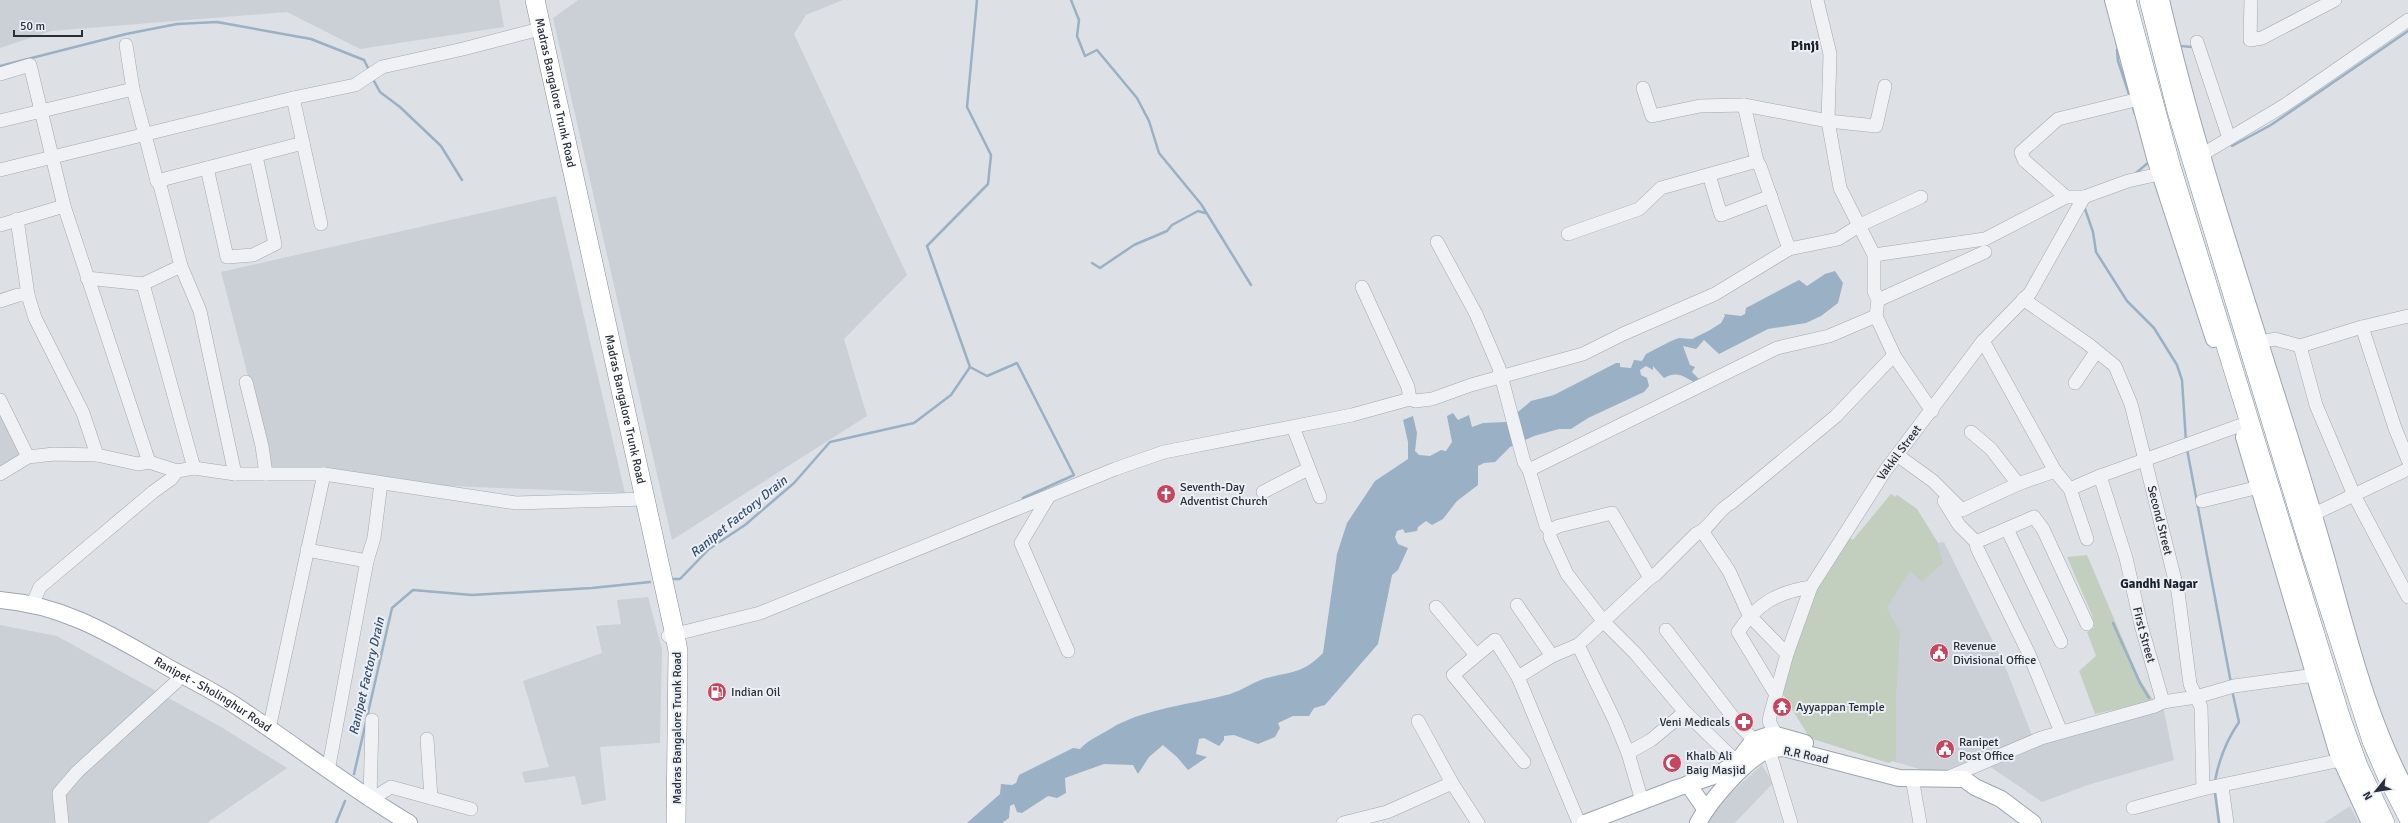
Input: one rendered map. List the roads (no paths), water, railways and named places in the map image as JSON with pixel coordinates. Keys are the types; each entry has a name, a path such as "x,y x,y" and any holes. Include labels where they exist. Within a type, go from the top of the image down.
{"highway":[{"path":"527,0 537,30"},
{"name":"Madras Bangalore Trunk Road","path":"535,0 537,30 672,635 678,651 676,823"},
{"path":"2126,0 2142,61 2166,172 2320,669 2358,766 2385,823"},
{"path":"2149,0 2177,111 2309,545 2372,741 2389,782 2408,817"},
{"path":"2132,24 2133,14 2138,10 2145,9 2153,18"},
{"path":"2309,545 2315,519"},
{"path":"669,823 672,635"}],"main road":[{"path":"2113,0 2139,99 2166,172 2259,487 2320,669 2341,760 2370,823"},
{"path":"2161,0 2203,154 2315,519 2374,718 2392,763 2408,793"},
{"name":"Ranipet - Sholinghur Road","path":"0,600 32,605 62,613 118,637 178,678 232,703 328,771 345,788 370,800 409,823"},
{"path":"0,607 34,613 62,621 178,678 254,726 395,823"},
{"name":"R.R Road","path":"1754,740 1776,735 1907,775"},
{"path":"1585,823 1688,784 1717,775 1737,762 1754,740"},
{"name":"R.R Road","path":"1702,817 1718,793 1757,757 1770,750 1784,748 1907,775 1944,779 1978,778 2006,793 2044,823"},
{"name":"R.R Road","path":"1964,779 1975,786 2001,798 2033,823"},
{"path":"1688,784 1702,817"}],"street":[{"path":"1817,0 1830,54 1828,121 1840,188 1874,255 1874,292 1878,300 1876,316 1894,355 1932,411"},
{"path":"2251,0 2250,40 2262,38 2335,0"},
{"path":"2203,154 2285,105 2408,20"},
{"path":"0,170 293,98 355,85 382,67 463,49 537,30"},
{"path":"2197,42 2229,138"},
{"path":"126,45 133,89 156,181 160,185 181,266 200,311 235,474"},
{"path":"0,74 30,65 64,206 149,462"},
{"path":"1643,88 1652,116 1700,106 1744,105 1828,121 1876,126 1885,86"},
{"path":"0,121 40,110 133,89"},
{"path":"293,98 321,224"},
{"path":"2066,197 2024,160 2021,152 2058,119 2139,99"},
{"path":"1744,105 1757,161 1789,249"},
{"path":"156,181 303,143"},
{"path":"207,168 227,257 254,255 275,244 256,156"},
{"path":"1568,234 1639,209 1661,188 1757,161"},
{"path":"1874,255 1985,239 2066,197 2084,197 2128,181 2166,172"},
{"path":"1709,175 1721,215 1771,196"},
{"path":"672,635 760,613 1049,496 1164,452 1352,415 1410,399 1415,401 1432,399 1471,385 1583,354 1624,334 1715,294 1789,249 1838,239 1859,226 1921,197"},
{"name":"Vakkil Street","path":"1776,735 1769,721 1787,654 1810,587 1898,455 1983,341 2030,293 2084,197"},
{"path":"0,225 64,206"},
{"path":"17,219 28,295 35,318 83,413 97,455"},
{"path":"1437,242 1476,314 1499,368 1500,378 1524,462 1529,470 1546,526 1550,530 1550,537 1568,574 1604,622 1635,653 1685,712 1737,762"},
{"path":"1878,300 1985,252"},
{"path":"87,278 143,284 181,266"},
{"path":"143,284 194,468"},
{"path":"1362,287 1408,387 1410,399"},
{"path":"0,301 28,295"},
{"name":"Second Street","path":"2023,299 2088,344 2115,366 2131,404 2144,461 2178,592 2190,684 2201,706 2203,789"},
{"path":"1529,470 1777,348 1829,336 1876,316"},
{"path":"2260,342 2274,339 2300,346 2362,327 2408,316"},
{"path":"2362,327 2395,428 2408,460"},
{"path":"1983,341 2055,471 2070,490 2087,539"},
{"path":"2300,346 2316,404 2354,495 2408,597"},
{"path":"2074,383 2096,352"},
{"path":"1518,677 1552,656 1578,644 1604,622 1656,574 1696,534 1702,531 1725,506 1731,503 1836,416 1894,355"},
{"path":"246,382 262,446 266,474"},
{"path":"0,400 28,457"},
{"path":"2070,490 2100,476 2241,425"},
{"path":"1293,427 1320,497"},
{"path":"1971,432 1991,449 2018,484"},
{"path":"0,474 28,457 54,454 97,455 138,464 149,462 177,471 194,468 235,474 324,474 362,478 381,483 516,503 642,499"},
{"path":"1898,455 1933,481 1962,510 2018,484 2055,471"},
{"path":"1263,492 1308,469"},
{"path":"2315,519 2354,495 2408,469"},
{"path":"32,605 40,586 153,492 171,479 177,471"},
{"path":"269,729 324,474"},
{"name":"First Street","path":"2100,476 2126,558 2141,626 2163,702"},
{"path":"328,771 367,561 374,538 381,483"},
{"path":"2202,501 2259,487"},
{"path":"1049,496 1021,543 1068,651"},
{"path":"1944,501 1959,526 1976,542 1980,554 2029,654 2061,732"},
{"path":"1550,530 1559,526 1612,513 1650,578"},
{"path":"1976,542 2034,517 2043,529 2087,624"},
{"path":"2007,529 2061,642"},
{"path":"1702,531 1729,571 1749,615 1787,654"},
{"path":"307,550 367,561"},
{"path":"1776,695 1738,632 1749,615 1787,590 1810,587"},
{"path":"1517,606 1552,656"},
{"path":"1436,607 1476,655"},
{"path":"1666,630 1739,725 1754,740"},
{"path":"1524,762 1453,675 1495,640 1518,677 1579,823"},
{"path":"1578,644 1628,753 1642,801"},
{"path":"1944,779 2041,738 2155,706 2163,702 2196,697 2229,688 2320,669"},
{"path":"62,823 59,793 77,772 178,678"},
{"path":"1628,753 1651,740 1685,712"},
{"path":"370,800 372,720"},
{"path":"1418,721 1452,783 1478,823"},
{"path":"427,739 430,798"},
{"path":"1770,750 1791,823"},
{"path":"2133,808 2203,789 2341,760"},
{"path":"1907,775 1920,823"},
{"path":"1344,823 1388,812 1452,783"},
{"path":"2222,786 2227,823"},
{"path":"370,800 391,787 471,809"}],"water":[{"path":"1835,271 1843,283 1838,303 1821,316 1806,323 1768,329 1719,354 1704,340 1696,349 1683,346 1690,365 1695,367 1692,372 1701,381 1697,384 1681,375 1673,375 1664,378 1653,366 1653,370 1646,366 1640,370 1641,375 1647,378 1649,386 1644,392 1588,418 1571,429 1559,429 1534,436 1510,447 1495,462 1484,463 1478,466 1478,485 1457,501 1443,519 1432,525 1426,521 1418,527 1417,531 1405,533 1403,529 1397,531 1395,537 1398,544 1408,548 1398,570 1392,575 1378,644 1325,705 1314,708 1309,716 1293,716 1278,723 1280,728 1275,737 1258,744 1234,735 1224,736 1224,740 1219,746 1204,738 1199,739 1196,754 1207,757 1188,770 1177,757 1163,745 1149,757 1138,774 1133,765 1104,764 1065,778 1066,793 1057,798 1048,796 1022,813 1017,812 1014,804 1010,806 1009,818 1002,823 967,823 1000,794 1001,784 1012,785 1016,783 1019,775 1073,748 1080,749 1092,739 1119,724 1161,709 1230,694 1266,678 1297,671 1316,660 1323,653 1337,554 1347,523 1375,481 1408,459 1408,442 1403,420 1413,416 1417,433 1415,451 1419,455 1430,456 1441,450 1446,451 1452,442 1447,416 1453,413 1458,420 1469,415 1472,427 1483,423 1506,422 1531,401 1554,395 1616,363 1620,363 1620,367 1631,368 1634,360 1642,361 1646,354 1671,341 1679,338 1692,339 1710,330 1721,323 1725,316 1724,314 1741,316 1745,314 1746,308 1799,280 1807,286 1825,274"}],"waterway":[{"name":"Ranipet Factory Drain","path":"674,579 680,579 709,549 745,525 794,483 830,442 914,423 951,395 970,367 927,246 988,184 991,155 967,107 977,0"},
{"path":"1071,0 1079,20 1077,36 1085,56 1097,50 1137,98 1149,121 1159,153 1201,204 1251,285"},
{"path":"0,66 126,34 177,24 217,22 311,39 364,60 368,68"},
{"path":"2232,146 2271,125 2408,31"},
{"path":"2180,46 2193,47"},
{"path":"2119,47 2117,50 2118,61 2129,94"},
{"path":"374,81 380,92 400,107 441,146 462,180"},
{"path":"2133,108 2135,114"},
{"path":"2136,173 2149,162"},
{"path":"2084,206 2093,232 2096,252 2127,301 2154,328 2177,365 2182,380 2186,442"},
{"path":"1092,263 1100,268 1134,245 1167,231 1172,225 1198,211 1205,213"},
{"path":"970,367 987,376 1017,363 1074,475 1023,498"},
{"path":"2187,449 2231,683"},
{"name":"Ranipet Factory Drain","path":"354,774 392,608 413,590 472,595 592,588 650,582"},
{"path":"2113,623 2140,683 2149,698"},
{"path":"2215,781 2224,750 2230,736 2239,722 2232,690"},
{"path":"2215,793 2219,823"},
{"name":"Ranipet Factory Drain","path":"336,823 345,801"}],"place":[{"name":"Seventh-Day Adventist Church","path":"1166,494"},
{"name":"Revenue Divisional Office","path":"1939,653"},
{"name":"Indian Oil","path":"717,692"},
{"name":"Ayyappan Temple","path":"1782,707"},
{"name":"Veni Medicals","path":"1744,722"},
{"name":"Ranipet Post Office","path":"1945,749"},
{"name":"Khalb Ali Baig Masjid","path":"1672,763"}],"district":[{"name":"Pinji","path":"1805,45"},
{"name":"Gandhi Nagar","path":"2159,583"}]}
